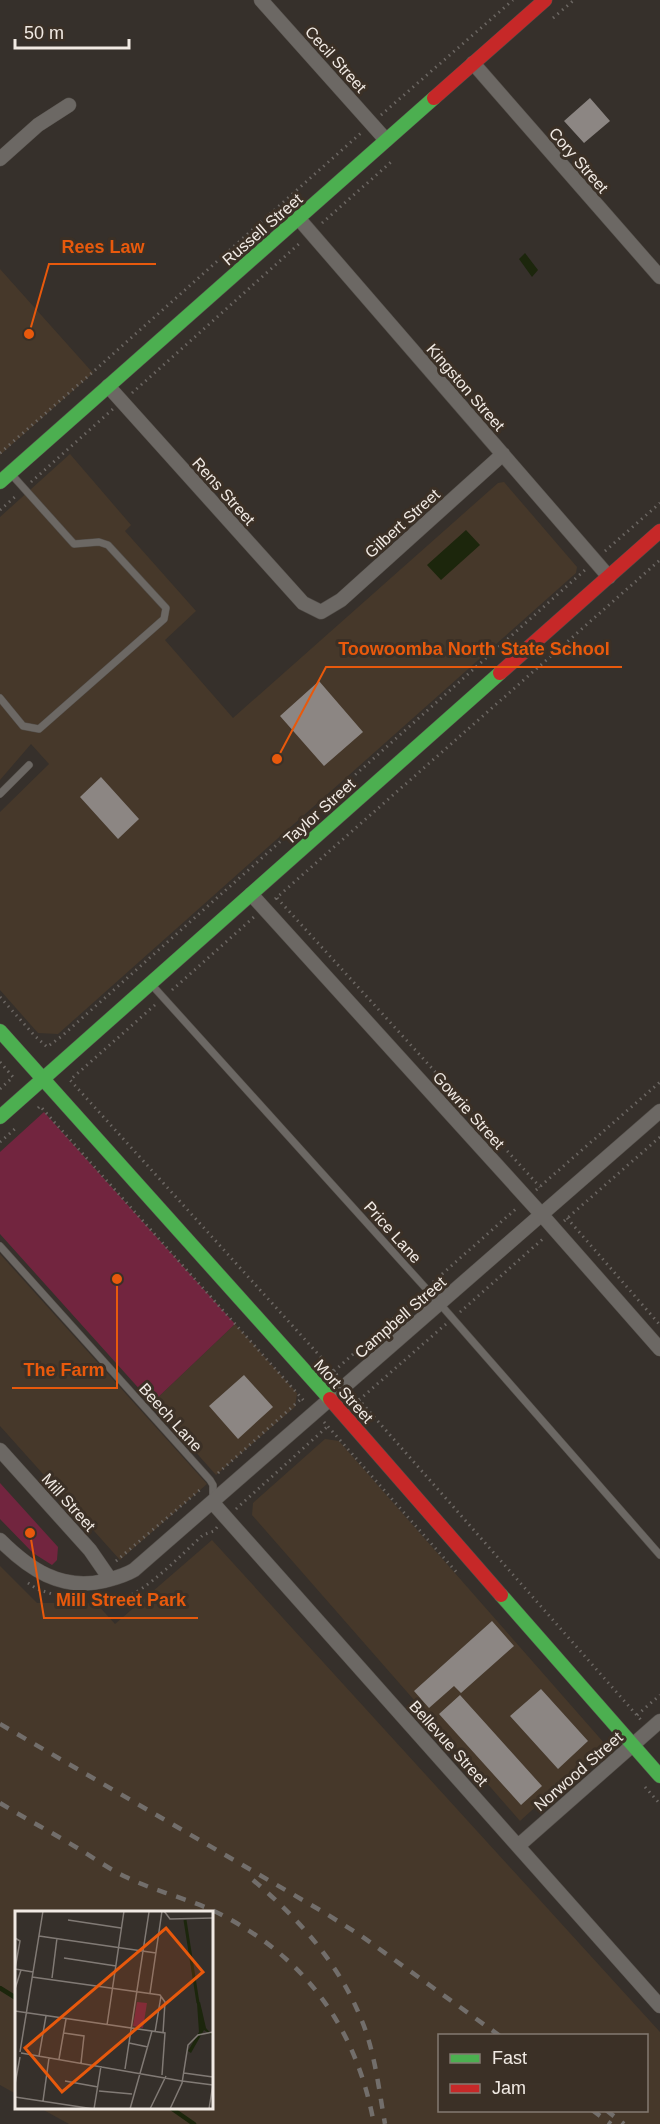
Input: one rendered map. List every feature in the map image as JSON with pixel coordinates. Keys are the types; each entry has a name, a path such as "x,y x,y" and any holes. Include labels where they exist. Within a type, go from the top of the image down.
{"street":[{"name":"Cecil Street","path":"261,0 386,140"},
{"name":"Russell Street","path":"5,477 545,0"},
{"name":"Cory Street","path":"473,63 660,278"},
{"path":"0,159 38,125 69,105"},
{"name":"Kingston Street","path":"298,219 609,577"},
{"name":"Rens Street","path":"108,386 303,603 321,612"},
{"name":"Gilbert Street","path":"321,612 341,600 503,454"},
{"name":"Taylor Street","path":"0,1117 660,531"},
{"name":"Gowrie Street","path":"250,894 555,1229 660,1349"},
{"name":"Mort Street","path":"0,1031 331,1400 660,1776"},
{"name":"Campbell Street","path":"0,1540 26,1564 53,1579 92,1584 124,1576 134,1570 660,1112"},
{"name":"Mill Street","path":"0,1450 90,1550 110,1580"},
{"name":"Bellevue Street","path":"213,1503 660,2006"},
{"name":"Norwood Street","path":"518,1846 660,1721"}],"lane":[{"path":"0,698 23,726 39,729 164,619 166,608 108,545 99,542 74,544 24,489 5,477"},
{"path":"0,794 29,765"},
{"name":"Price Lane","path":"150,983 453,1318 660,1555"},
{"name":"Beech Lane","path":"0,1246 210,1480 213,1485 213,1503"}],"path":[{"path":"0,453 513,0"},
{"path":"547,23 574,0"},
{"path":"0,510 398,155"},
{"path":"0,997 46,1047 62,1036 660,503"},
{"path":"660,560 70,1080 334,1371 637,1715 660,1695"},
{"path":"277,898 540,1187"},
{"path":"0,1062 13,1077 0,1089"},
{"path":"334,1371 660,1082"},
{"path":"40,1106 459,1575"},
{"path":"359,1400 660,1137"},
{"path":"567,1218 660,1325"}],"shaded area":[{"path":"525,253 538,270 532,277 519,259"},
{"path":"0,269 93,373 0,455"},
{"path":"70,454 131,525 125,531 196,611 165,640 233,718 498,483 504,482 577,567 576,573 58,1034 38,1033 0,990 0,812 49,764 31,744 0,780 0,517"},
{"path":"466,530 480,545 441,580 427,565"},
{"path":"44,1112 235,1324 152,1403 0,1234 0,1152"},
{"path":"0,1254 207,1484 120,1560 0,1426"},
{"path":"235,1324 297,1393 295,1407 216,1475 152,1403"},
{"path":"325,1439 339,1441 605,1744 520,1821 252,1515 253,1503"},
{"path":"0,1483 58,1547 57,1560 52,1565 33,1553 0,1519"},
{"path":"212,1540 660,2032 660,2124 69,2124 42,2109 213,2109 213,1911 15,1911 15,2093 0,2085 0,1566 37,1603 96,1603 115,1624"}],"building":[{"path":"590,98 610,121 584,143 564,121"},
{"path":"319,681 363,732 324,766 280,716"},
{"path":"101,777 139,819 118,839 80,797"},
{"path":"244,1375 273,1407 238,1439 209,1406"},
{"path":"492,1621 514,1646 461,1693 454,1686 429,1708 414,1691"},
{"path":"541,1689 588,1741 558,1769 510,1716"},
{"path":"460,1695 542,1786 521,1805 439,1714"}],"waterway":[{"path":"0,1988 15,1997"},
{"path":"172,2109 194,2124"}],"railway":[{"path":"0,1724 325,1913 360,1935 497,2034"},
{"path":"0,1803 120,1874 214,1911 246,1929 274,1949 321,1997 339,2025 366,2089 374,2124"},
{"path":"253,1880 302,1926 330,1961 353,2000 370,2046 385,2124"},
{"path":"595,2112 611,2124"},
{"path":"609,2112 624,2124"}],"traffic: fast":[{"path":"0,482 434,98"},
{"path":"0,1117 500,673"},
{"path":"0,1031 330,1399"},
{"path":"501,1595 660,1776"}],"traffic: jam":[{"path":"434,98 545,0"},
{"path":"500,673 660,531"},
{"path":"330,1399 501,1595"}],"place":[{"name":"Rees Law","path":"29,334"},
{"name":"Toowoomba North State School","path":"277,759"},
{"name":"The Farm","path":"117,1279"},
{"name":"Mill Street Park","path":"30,1533"}]}
